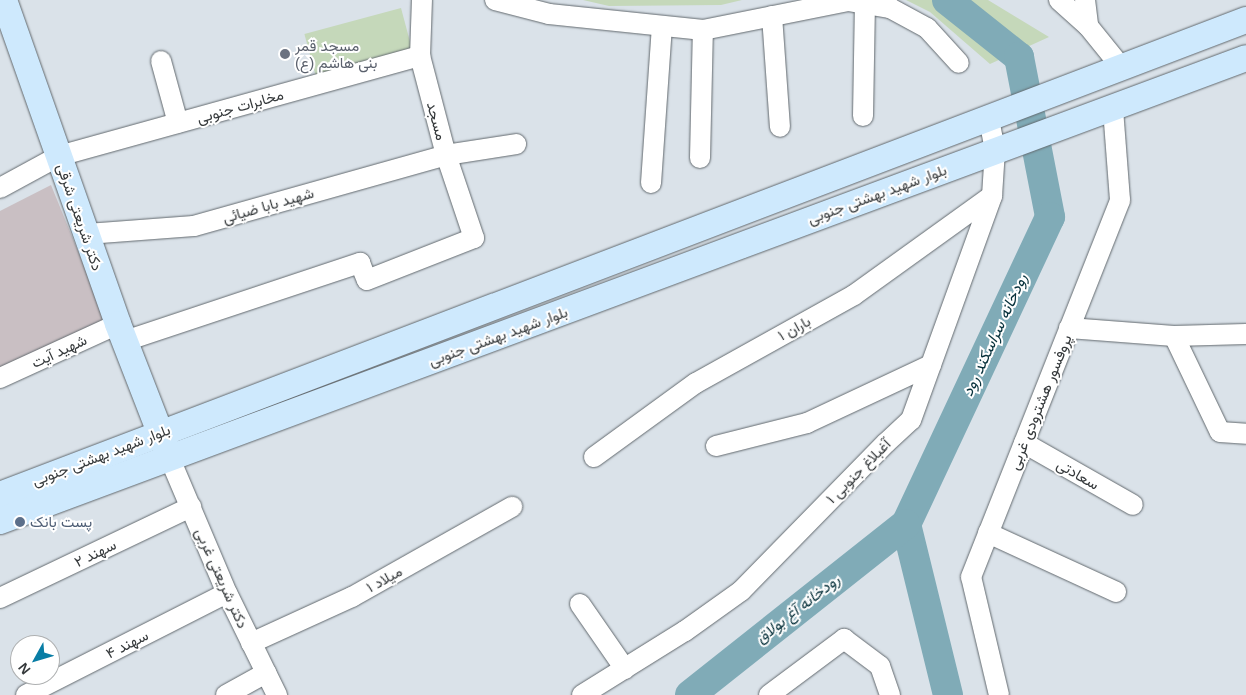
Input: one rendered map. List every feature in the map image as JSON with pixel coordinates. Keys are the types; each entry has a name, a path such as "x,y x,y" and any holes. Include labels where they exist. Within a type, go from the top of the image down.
{"main road":[{"name":"دکتر شریعتی شرقی","path":"4,0 122,333 170,458"},
{"path":"1122,68 1246,20"},
{"path":"1109,109 1246,58"},
{"name":"بلوار شهید بهشتی جنوبی","path":"0,494 1122,68"},
{"name":"بلوار شهید بهشتی جنوبی","path":"0,521 1109,109"}],"street":[{"name":"مسجد","path":"422,0 420,56 446,155 474,238"},
{"path":"495,0 549,14 703,30 848,1 890,8 927,28 959,63"},
{"path":"1059,0 1088,26 1122,68"},
{"path":"1085,0 1088,26"},
{"path":"863,116 864,4"},
{"path":"772,16 780,127"},
{"path":"651,183 662,26"},
{"path":"700,158 703,30"},
{"name":"مخابرات جنوبی","path":"0,188 59,156 420,56"},
{"path":"161,61 178,123"},
{"name":"پروفسور هشترودی غربی","path":"999,695 971,577 1120,200 1109,109"},
{"name":"آغبلاغ جنوبی ۱","path":"582,695 685,631 741,591 879,450 911,420 992,196 1006,146 998,115"},
{"name":"شهيد بابا ضيائی","path":"87,234 194,226 446,155 516,144"},
{"name":"باران ۱","path":"594,457 696,383 854,295 992,196"},
{"name":"شهید آیت","path":"0,378 122,333 360,263 368,280 474,238"},
{"path":"1069,328 1174,336 1246,334"},
{"path":"1174,336 1220,432 1246,434"},
{"path":"716,446 807,423 931,365"},
{"name":"سعادتی","path":"1024,443 1133,505"},
{"name":"دکتر شریعتی غربی","path":"170,458 227,593 278,695"},
{"name":"سهند ۲","path":"0,598 190,507"},
{"name":"میلاد ۱","path":"252,643 352,597 512,507"},
{"path":"988,533 1116,592"},
{"name":"سهند ۴","path":"26,695 227,593"},
{"path":"580,604 625,669"},
{"path":"769,695 844,638 880,666 890,695"},
{"path":"226,695 266,673"}],"green space":[{"path":"583,0 742,0 721,5 609,6"},
{"path":"906,0 988,0 1049,37 990,64 930,12"},
{"path":"401,8 413,52 316,78 304,34"}],"building":[{"path":"51,185 107,322 0,371 0,211"}],"waterway":[{"name":"رودخانه سراسکند رود","path":"947,0 1019,57 1050,217 906,524 948,695"},
{"name":"رودخانه آغ بولاق","path":"690,695 906,524"}],"place":[{"name":"مسجد قمر بنی هاشم (ع)","path":"285,54"},
{"name":"پست بانک","path":"20,522"}]}
